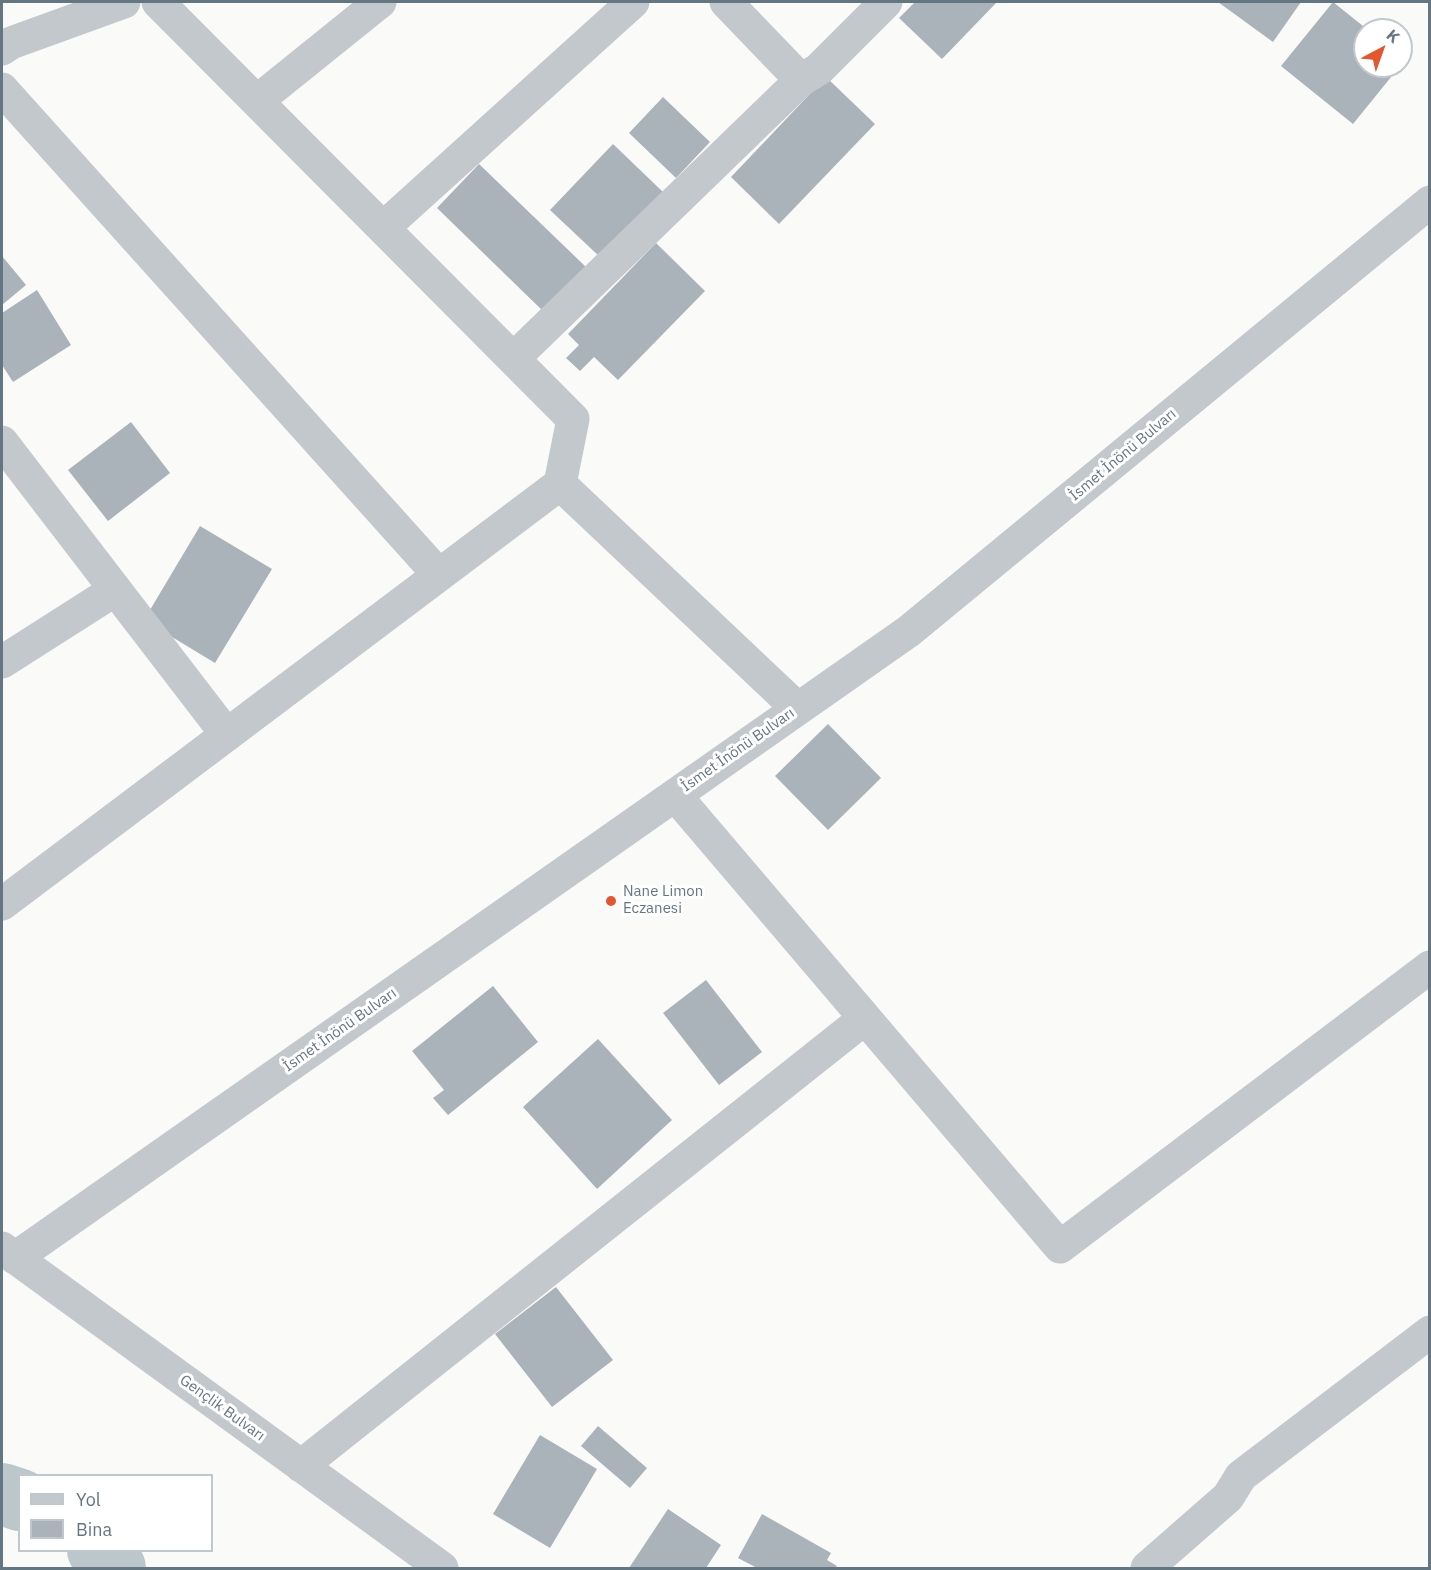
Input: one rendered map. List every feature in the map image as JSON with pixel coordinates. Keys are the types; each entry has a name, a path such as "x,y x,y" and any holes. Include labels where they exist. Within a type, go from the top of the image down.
{"street":[{"path":"2,49 11,42 124,2"},
{"path":"2,904 560,484 573,419 158,2"},
{"path":"257,101 380,2"},
{"path":"383,228 633,2"},
{"path":"726,2 801,80"},
{"path":"513,359 801,80 819,69 886,2"},
{"path":"2,89 439,575"},
{"name":"İsmet İnönü Bulvarı","path":"8,1253 675,795 909,631 1430,202"},
{"path":"2,442 226,735"},
{"path":"560,484 797,708"},
{"path":"2,662 115,590"},
{"path":"675,795 1060,1247 1430,966"},
{"path":"301,1466 864,1019"},
{"name":"Gençlik Bulvarı","path":"8,1253 442,1569"},
{"path":"1147,1569 1228,1497 1241,1476 1430,1332"}],"building":[{"path":"915,2 997,2 942,59 899,18"},
{"path":"1218,2 1301,2 1273,42"},
{"path":"1333,2 1353,18 1353,78 1390,78 1353,124 1281,66"},
{"path":"826,77 875,124 779,224 731,177"},
{"path":"663,97 710,142 676,178 629,133"},
{"path":"613,144 663,192 601,258 550,210"},
{"path":"479,164 587,268 544,312 437,208"},
{"path":"656,243 705,291 618,380 594,357 580,371 566,358 579,345 568,334"},
{"path":"2,256 26,285 2,305"},
{"path":"37,290 71,345 13,382 2,365 2,313"},
{"path":"131,422 170,473 108,521 68,470"},
{"path":"200,526 272,569 215,663 144,620"},
{"path":"828,724 881,778 828,830 775,776"},
{"path":"706,980 762,1052 719,1085 663,1013"},
{"path":"493,986 538,1042 448,1115 433,1098 444,1090 412,1051"},
{"path":"598,1039 672,1120 597,1189 523,1107"},
{"path":"556,1287 613,1360 552,1407 495,1334"},
{"path":"598,1426 647,1468 630,1488 581,1446"},
{"path":"540,1435 597,1469 550,1548 493,1514"},
{"path":"668,1509 721,1545 706,1568 629,1568"},
{"path":"762,1514 831,1553 827,1560 837,1566 835,1568 757,1568 738,1558"}],"waterway":[{"path":"2,1494 18,1499"},
{"path":"100,1552 115,1568"}],"place":[{"name":"Nane Limon Eczanesi","path":"611,901"}]}
